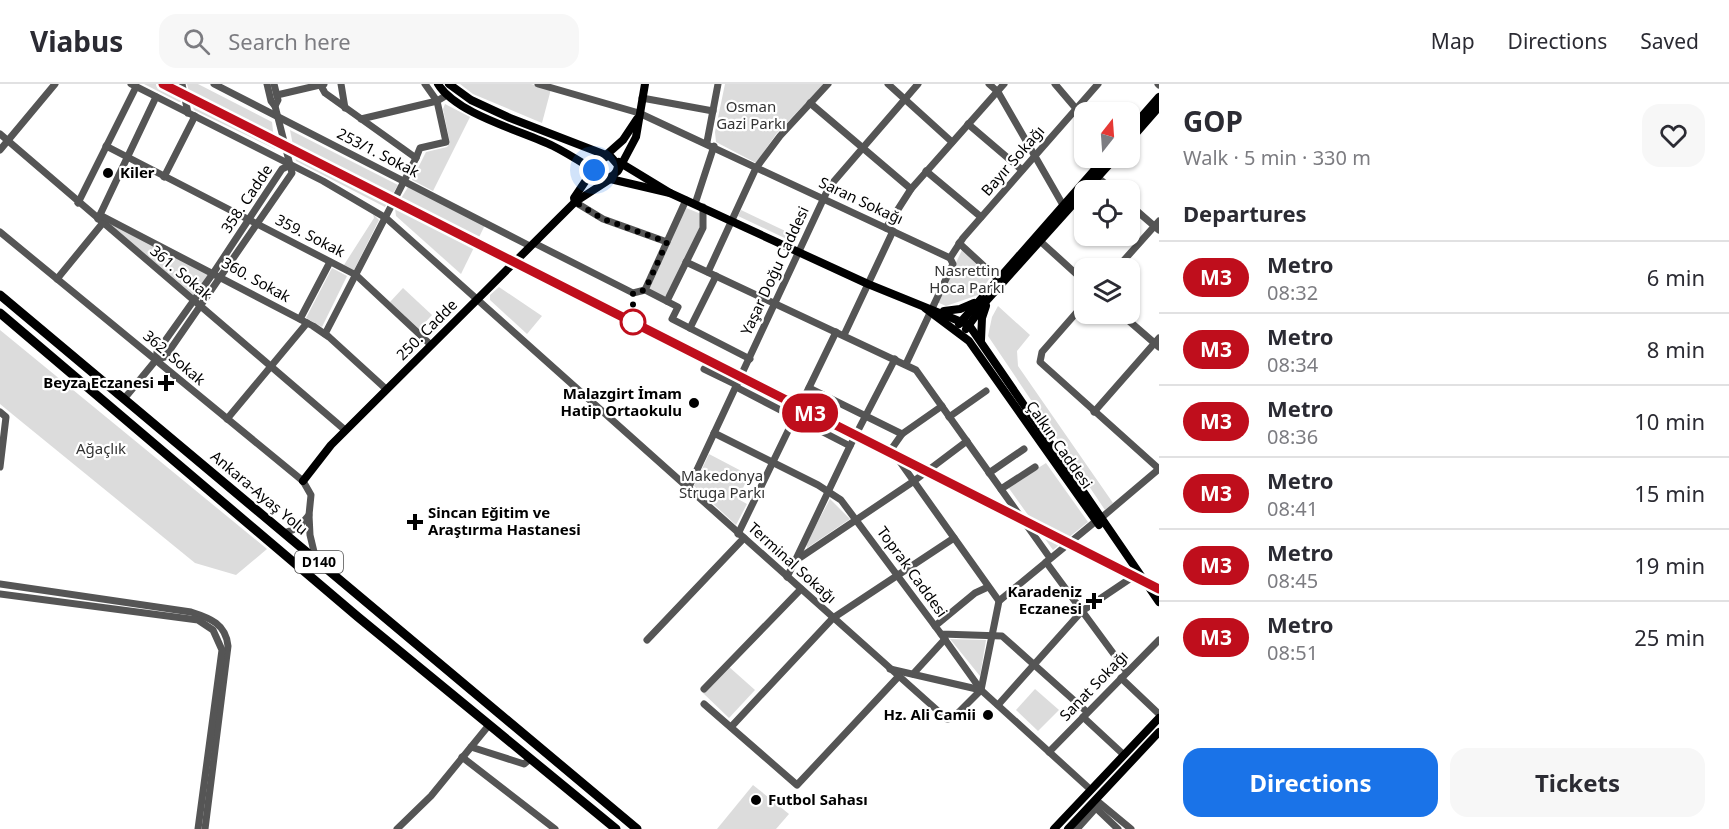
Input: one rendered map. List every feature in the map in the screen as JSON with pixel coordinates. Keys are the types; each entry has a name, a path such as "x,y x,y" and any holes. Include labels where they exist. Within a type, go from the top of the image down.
{"highway":[{"name":"Ankara-Ayaş Yolu","path":"0,295 637,829"},
{"name":"Ankara-Ayaş Yolu","path":"0,313 489,725 616,829"}],"main road":[{"path":"438,84 510,118 608,157 618,165 614,173"},
{"path":"450,89 465,107 564,151 595,167 599,175 614,173 633,145 645,84"},
{"path":"1140,119 1159,97"},
{"path":"1140,129 1159,107"},
{"name":"250. Cadde","path":"575,202 574,198 595,167 608,157 623,140 638,116"},
{"path":"959,331 977,301 1096,168"},
{"path":"1095,180 1106,168"},
{"name":"250. Cadde","path":"303,481 324,453 386,389 575,202 614,173"},
{"name":"Çalkın Caddesi","path":"614,173 699,205 868,284 965,322 981,340 1159,611"},
{"name":"Çalkın Caddesi","path":"614,173 670,193"},
{"path":"965,322 1074,203"},
{"path":"981,340 982,318 988,299"},
{"path":"932,310 960,309 977,301"},
{"name":"Çalkın Caddesi","path":"932,310 959,331 1159,602"},
{"path":"1054,829 1159,716"},
{"path":"1068,829 1159,732"}],"street":[{"path":"0,150 55,84"},
{"path":"165,177 191,115 182,84"},
{"name":"253/1. Sokak","path":"214,84 532,245 633,293 645,290 668,301"},
{"path":"267,84 271,101 275,106"},
{"path":"274,84 275,106 290,165"},
{"path":"276,94 321,84 325,93 416,158"},
{"path":"341,84 345,108"},
{"path":"325,334 420,148 446,142 437,101 425,84"},
{"name":"Saran Sokağı","path":"537,84 551,86 711,144 756,168 951,259"},
{"path":"718,84 713,111 711,144 699,205 703,228 668,301 678,307 672,319 750,359"},
{"path":"708,272 730,220 756,168 780,136 828,84"},
{"path":"888,84 952,142"},
{"name":"Yaşar Doğu Caddesi","path":"688,489 832,182 918,84"},
{"path":"989,84 998,92 1063,205"},
{"path":"844,335 890,230 911,189 1004,84"},
{"path":"1055,84 1074,107"},
{"name":"Bayır Sokağı","path":"1082,102 1098,84"},
{"path":"78,203 134,85"},
{"name":"Terminal Sokağı","path":"134,85 290,165 386,218 478,298 801,590 950,720 981,690"},
{"path":"361,119 437,101 450,89"},
{"path":"57,279 100,220 156,97"},
{"path":"642,98 713,111"},
{"path":"810,103 911,189"},
{"name":"Bayır Sokağı","path":"906,364 932,310 959,243 1074,111"},
{"path":"968,124 1022,170"},
{"name":"361. Sokak","path":"0,134 193,302 345,430"},
{"name":"359. Sokak","path":"106,146 356,275 431,345"},
{"name":"358. Cadde","path":"124,399 156,360 165,357 292,173 290,165 282,169 214,272 157,352 156,360"},
{"path":"926,171 981,217"},
{"path":"1098,177 1101,180"},
{"path":"645,290 686,200"},
{"path":"575,202 603,219 667,242"},
{"path":"1127,258 1158,226 1140,212"},
{"name":"360. Sokak","path":"100,220 214,272 304,321 325,334 386,389"},
{"name":"362. Sokak","path":"0,232 303,481"},
{"path":"1040,241 1074,272"},
{"path":"959,243 998,279"},
{"path":"226,419 304,321 330,262"},
{"path":"686,262 906,364 920,374 1001,489 1082,611 1127,672"},
{"path":"690,328 716,276"},
{"path":"981,690 999,601 1159,469 1042,366 1039,358 1074,316"},
{"path":"1094,412 1158,343 1134,324"},
{"path":"647,640 741,536 772,463 836,332"},
{"path":"787,577 863,416 895,359"},
{"path":"704,369 850,446"},
{"path":"809,388 902,434"},
{"path":"950,417 986,391"},
{"path":"890,451 902,434 942,406"},
{"path":"0,412 6,417 0,466"},
{"path":"856,432 890,451 999,601"},
{"name":"Toprak Caddesi","path":"714,434 829,492 844,503 943,637 992,635 1006,639 1035,664 1124,755"},
{"path":"795,561 914,481 966,441"},
{"path":"989,472 1023,449"},
{"path":"1001,489 1035,467"},
{"path":"303,481 310,495 311,541 316,560"},
{"path":"284,533 298,528 309,515"},
{"path":"731,727 833,618 954,538"},
{"path":"998,705 1082,611 1134,576"},
{"path":"0,584 191,612 212,619 220,626 227,638 228,646 205,829"},
{"path":"935,626 975,593 988,587"},
{"path":"704,689 801,590"},
{"path":"0,594 198,620 213,630 222,650 198,829"},
{"path":"913,674 943,637 981,690 1091,790"},
{"name":"Sanat Sokağı","path":"1049,752 1159,640"},
{"path":"890,669 981,690"},
{"path":"704,704 796,785 898,676"},
{"path":"1121,678 1159,716"},
{"path":"397,829 431,796 489,725"},
{"path":"471,747 524,764 530,759"},
{"path":"462,757 555,829"},
{"path":"1096,800 1131,829"},
{"path":"1077,829 1096,808 1118,829"}],"green space":[{"path":"144,84 178,84 181,102 179,102"},
{"path":"187,84 198,84 272,122 275,149 194,110"},
{"path":"460,84 531,84 551,89 542,123 473,94"},
{"name":"Osman Gazi Parkı","path":"725,84 824,84 777,133 756,163 716,142 715,132"},
{"path":"445,104 470,117 433,191 412,180 426,152 447,147 450,143 443,109"},
{"path":"290,130 398,185 385,207 296,161"},
{"path":"408,187 485,225 461,274 396,216 395,208"},
{"path":"684,207 701,214 700,227 667,295 663,297 648,289"},
{"path":"741,210 798,237 795,243 738,216"},
{"path":"373,214 379,220 354,270 344,265 374,218"},
{"path":"111,224 209,274 193,298 108,225"},
{"name":"Nasrettin Hoca Parkı","path":"963,248 992,275 978,295 946,306 937,302"},
{"path":"332,268 347,276 322,327 306,318"},
{"path":"499,287 542,316 527,334 490,300 490,295"},
{"path":"403,288 432,315 419,329 390,302"},
{"path":"998,306 1030,335 1017,351 1018,366 1113,503 1105,510 988,336 992,317"},
{"name":"Ağaçlık","path":"0,330 267,549 236,575 195,563 17,418 0,404"},
{"name":"Makedonya Struga Parkı","path":"709,454 749,475 738,499 747,504 736,525 694,486"},
{"path":"1046,463 1088,522 1053,550 1008,487"},
{"path":"830,499 850,519 807,548 806,544"},
{"path":"950,639 986,640 980,676"},
{"path":"728,666 755,690 729,718 703,693"},
{"path":"1035,689 1059,710 1038,731 1016,710"},
{"name":"Futbol Sahası","path":"753,785 789,814 776,829 717,829"}],"railway":[{"path":"525,267 717,365"}],"metro line":[{"name":"M3","path":"163,84 1159,589"}],"place":[{"name":"Kiler","path":"108,173"},
{"name":"Beyza Eczanesi","path":"166,383"},
{"name":"Malazgirt İmam Hatip Ortaokulu","path":"694,403"},
{"name":"Sincan Eğitim ve Araştırma Hastanesi","path":"415,522"},
{"name":"Karadeniz Eczanesi","path":"1094,601"},
{"name":"Hz. Ali Camii","path":"988,715"},
{"name":"Futbol Sahası","path":"756,800"}],"route":[{"path":"594,170 574,198 575,202 603,219 667,242 645,290 633,293 633,322"}]}
